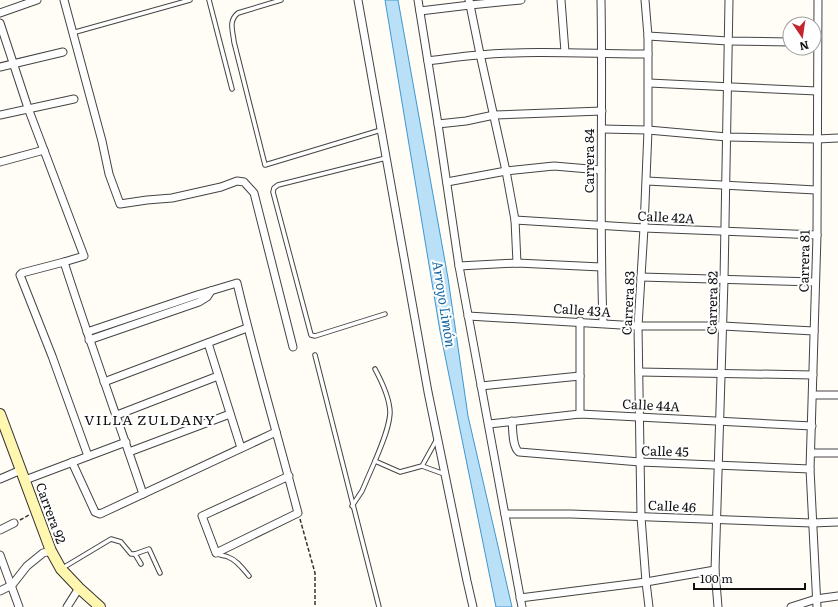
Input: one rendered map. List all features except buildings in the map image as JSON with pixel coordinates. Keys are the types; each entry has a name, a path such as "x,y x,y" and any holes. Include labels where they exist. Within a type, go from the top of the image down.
{"street":[{"path":"0,13 37,0"},
{"path":"64,0 102,141 109,174 120,204 172,198 221,187 237,181 244,182 254,193 294,347"},
{"path":"358,0 438,438 473,607"},
{"path":"418,0 459,266 522,607"},
{"path":"420,11 470,2 521,0"},
{"path":"561,0 565,52"},
{"name":"Carrera 84","path":"601,0 601,267 603,323"},
{"name":"Carrera 83","path":"645,0 648,36 649,83 647,181 638,326 641,517 649,607"},
{"name":"Carrera 82","path":"718,607 716,570 721,420 729,0"},
{"name":"Carrera 81","path":"817,16 818,0"},
{"path":"470,2 515,220 517,263"},
{"path":"0,23 12,64 84,256 22,273 21,277 52,356 88,456"},
{"path":"648,36 728,41 782,42"},
{"path":"0,67 63,52"},
{"path":"428,61 480,54 565,52 648,54"},
{"name":"Carrera 81","path":"816,56 816,235 810,469 817,607"},
{"path":"649,83 817,91"},
{"path":"0,115 74,99"},
{"path":"438,124 466,121 494,115 602,110"},
{"path":"602,128 648,130 727,137 838,138"},
{"path":"0,162 44,150"},
{"path":"447,182 506,171 554,166 601,170"},
{"path":"647,181 816,190"},
{"name":"Calle 42A","path":"515,220 644,228 816,235"},
{"path":"64,262 143,494"},
{"path":"459,266 517,263 601,267"},
{"path":"641,277 815,282"},
{"path":"87,332 237,283 247,328 276,432 288,476 298,513 216,553 202,516 288,476"},
{"path":"90,340 199,302 207,297 211,291"},
{"name":"Calle 43A","path":"468,316 580,321 638,326 723,326 814,331"},
{"path":"580,321 580,414"},
{"path":"104,382 247,328"},
{"path":"208,343 241,448"},
{"path":"639,372 813,375"},
{"path":"117,415 218,376"},
{"path":"481,386 580,376"},
{"path":"813,395 838,394"},
{"name":"Carrera 92","path":"0,414 51,551 61,569 100,607"},
{"path":"129,452 230,414"},
{"name":"Calle 44A","path":"489,424 580,414 721,420 812,426"},
{"name":"Calle 45","path":"512,421 515,446 519,452 640,462 719,464 810,469"},
{"path":"72,462 95,512 98,514 276,432"},
{"path":"0,479 23,475 72,462 126,442"},
{"path":"811,453 838,453"},
{"name":"Calle 46","path":"504,514 571,514 812,523 838,522"},
{"path":"0,530 14,523"},
{"path":"0,591 12,585 27,566 43,553 51,551"},
{"path":"0,555 19,607"},
{"path":"520,598 646,582 716,570"},
{"path":"67,607 79,588"},
{"path":"791,607 816,599 838,596"}],"lane":[{"path":"72,33 190,0"},
{"path":"208,0 232,89"},
{"path":"281,0 238,13 231,23 234,42 265,165 381,130"},
{"path":"385,314 315,336 310,335 273,192 274,188 278,185 386,158"},
{"path":"316,355 352,506 379,607"},
{"path":"352,506 362,491 375,460 385,434 390,414 388,398 382,381 375,369"},
{"path":"422,466 438,438"},
{"path":"375,460 400,472 422,466 445,474"},
{"path":"61,569 111,539 121,542 131,554 135,554 149,548 160,573"},
{"path":"216,553 236,561 249,576"},
{"path":"135,554 141,564"}],"path":[{"path":"14,523 36,512"},
{"path":"298,513 315,573 315,607"}],"water":[{"name":"Arroyo Limón","path":"385,0 398,0 448,278 468,416 512,607 496,607 440,331"}],"district":[{"name":"VILLA ZULDANY","path":"150,420"}]}
